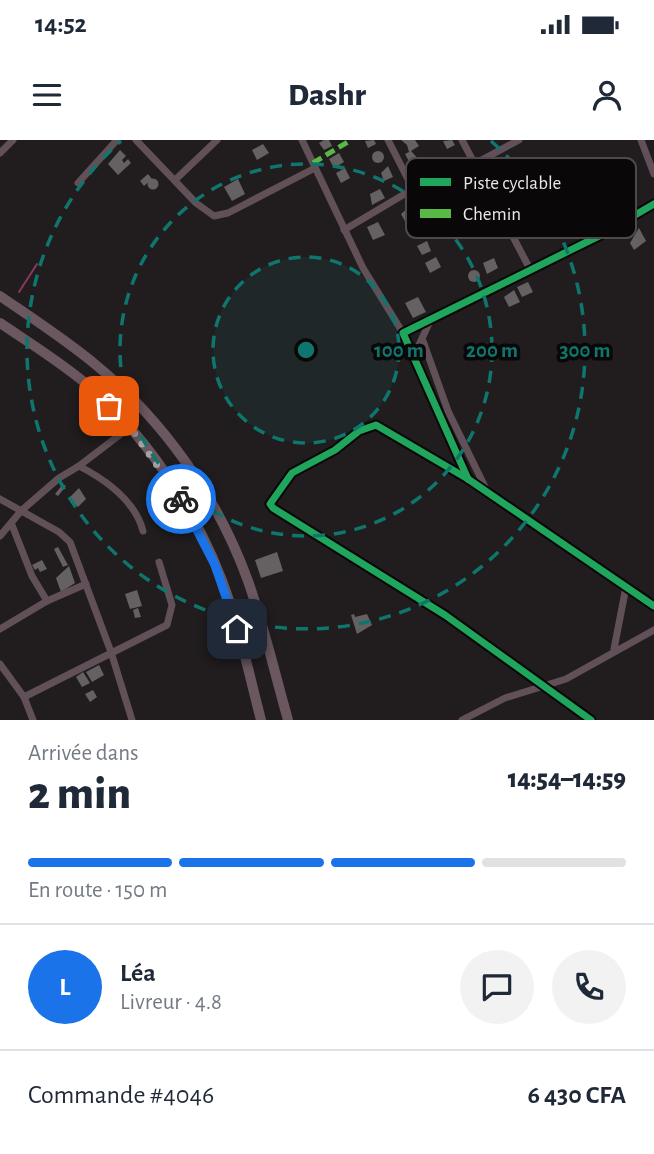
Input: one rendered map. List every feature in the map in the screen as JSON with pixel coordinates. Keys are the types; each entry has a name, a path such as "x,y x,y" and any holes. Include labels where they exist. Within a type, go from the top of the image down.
{"highway":[{"path":"0,296 96,364 128,394 182,455 216,512 248,581 288,720"},
{"path":"0,323 90,387 130,427 172,484 215,565 231,606 261,720"}],"street":[{"path":"0,153 13,140"},
{"path":"78,183 117,140"},
{"path":"135,140 196,204 217,217 315,168"},
{"path":"175,180 217,140"},
{"path":"302,140 363,268 403,333 468,479"},
{"path":"388,140 406,175"},
{"path":"462,140 471,158"},
{"path":"483,158 519,140"},
{"path":"641,140 654,174"},
{"path":"344,230 406,193"},
{"path":"636,214 654,204"},
{"path":"513,238 531,271"},
{"path":"403,333 531,271 592,238"},
{"path":"414,356 430,321"},
{"path":"423,341 453,423 489,494"},
{"path":"443,423 453,423"},
{"path":"591,720 540,685 493,647 270,504 292,472 335,450 359,431 376,425 468,479 654,606"},
{"path":"0,536 12,525 21,511 59,478 130,427"},
{"path":"79,466 109,485 135,509 143,531"},
{"path":"0,499 60,532 69,542 111,652 131,720"},
{"path":"12,525 32,576 47,601"},
{"path":"24,697 163,628 171,618 172,605 159,562"},
{"path":"0,629 47,601 86,584"},
{"path":"614,649 626,587"},
{"path":"462,720 505,698 566,679 614,649 654,630"},
{"path":"0,664 24,697 33,720"}],"building":[{"path":"329,140 332,146 324,150 319,143"},
{"path":"374,140 376,144 368,148 365,141"},
{"path":"401,140 415,140 419,146 411,151 417,158 407,158 405,154 409,152 407,145"},
{"path":"452,140 455,145 447,149 443,141"},
{"path":"263,144 269,153 257,160 252,150"},
{"path":"120,150 126,156 122,160 124,163 128,159 131,163 118,175 108,164"},
{"path":"378,151 384,157 378,163 372,157"},
{"path":"339,153 344,162 334,168 329,159"},
{"path":"388,166 393,177 384,181 381,173"},
{"path":"345,168 350,178 341,183 336,173"},
{"path":"148,174 152,179 144,186 140,181"},
{"path":"153,178 159,184 153,190 147,184"},
{"path":"238,179 245,194 232,201 224,187"},
{"path":"380,189 385,198 372,205 370,194"},
{"path":"406,210 406,223 401,214"},
{"path":"378,222 385,235 373,240 367,227"},
{"path":"639,228 646,241 634,250 630,243 636,238"},
{"path":"427,241 431,251 422,255 417,246"},
{"path":"436,257 441,267 430,273 425,263"},
{"path":"494,258 498,268 487,274 483,263"},
{"path":"474,270 480,276 474,282 468,276"},
{"path":"528,282 533,292 522,297 517,287"},
{"path":"514,290 520,302 509,307 504,297"},
{"path":"418,297 426,312 413,318 405,303"},
{"path":"63,484 66,486 58,496 55,494"},
{"path":"79,488 86,499 78,507 69,498"},
{"path":"58,547 68,565 63,567 54,549"},
{"path":"277,552 283,571 261,578 255,560"},
{"path":"42,560 47,569 40,572 38,568 35,570 32,565"},
{"path":"69,566 75,583 61,592 56,578"},
{"path":"137,590 142,606 130,609 125,594"},
{"path":"138,608 141,617 135,618 133,610"},
{"path":"354,614 355,617 367,614 372,625 357,634 351,615"},
{"path":"99,665 104,675 92,682 86,672"},
{"path":"83,672 90,683 82,687 76,677"},
{"path":"93,690 97,697 90,702 85,694"}],"waterway":[{"path":"19,292 37,264"}],"marked path":[{"path":"313,163 351,140"}],"cycle path":[{"path":"636,214 654,204"},
{"path":"468,479 403,333 595,238"},
{"path":"591,720 445,615 270,504 292,473 335,450 359,431 376,425 468,479 654,606"}],"way so far":[{"path":"109,406 130,427 181,499"}],"route":[{"path":"181,499 215,565 237,629"}]}
